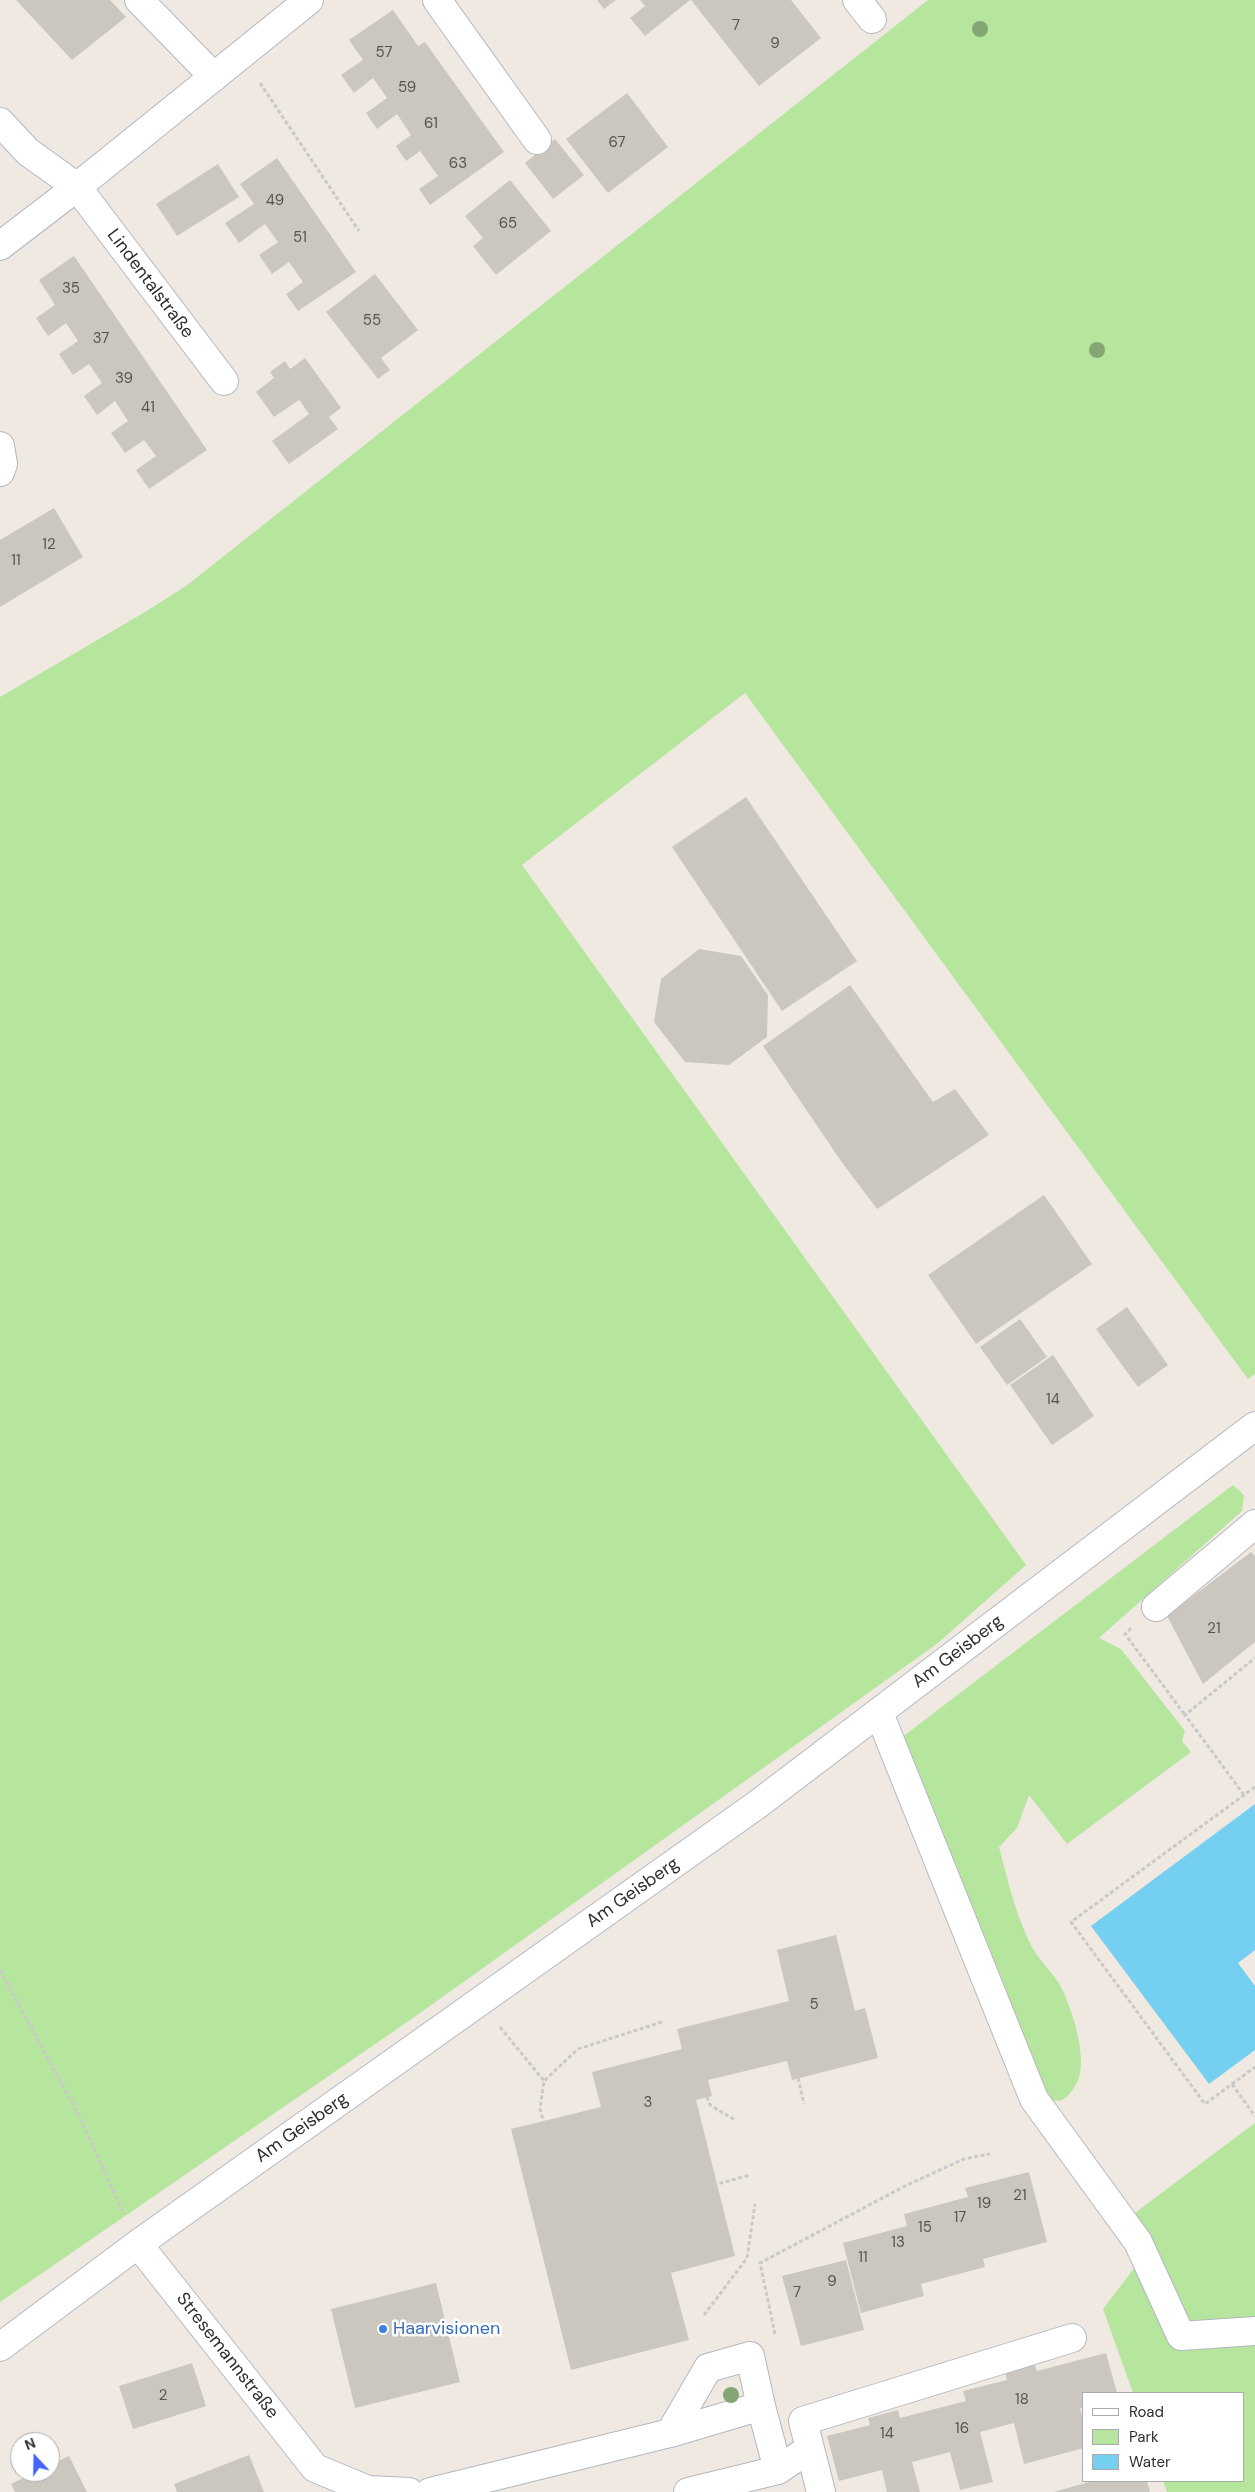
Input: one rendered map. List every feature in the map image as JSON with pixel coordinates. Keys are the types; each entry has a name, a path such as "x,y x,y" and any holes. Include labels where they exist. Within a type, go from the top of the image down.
{"street":[{"path":"139,0 214,77"},
{"path":"0,246 242,56 309,0"},
{"path":"437,0 537,140"},
{"name":"Lindentalstraße","path":"0,122 28,152 77,187 224,382"},
{"path":"0,446 3,464 0,472"},
{"name":"Am Geisberg","path":"0,2347 138,2244 758,1804 1255,1426"},
{"path":"1156,1607 1255,1524"},
{"path":"878,1713 1034,2099 1138,2242 1181,2336 1255,2331"},
{"name":"Stresemannstraße","path":"138,2244 321,2480 368,2490 409,2492"},
{"path":"821,2492 803,2421 1072,2338"},
{"path":"670,2433 708,2368 750,2356 778,2470"},
{"path":"430,2492 670,2433 761,2406"},
{"path":"688,2492 778,2470 809,2449"}],"path":[{"path":"242,56 359,231"},
{"path":"1156,1607 1125,1634 1244,1795"},
{"path":"1185,1715 1255,1658"},
{"path":"1255,1787 1071,1922 1205,2104 1255,2067"},
{"path":"0,1970 78,2114 138,2244"},
{"path":"480,2002 544,2080"},
{"path":"662,2022 578,2049 544,2080 540,2109 572,2224 750,2175"},
{"path":"798,2078 804,2104"},
{"path":"1232,2084 1255,2116"},
{"path":"707,2097 710,2105 735,2120"},
{"path":"776,2334 760,2262 905,2186 964,2159 990,2154"},
{"path":"704,2315 747,2258 755,2204"}],"green space":[{"path":"928,0 1255,0 1255,1374 1248,1379 745,693 522,865 1026,1565 938,1643 413,2018 0,2302 0,697 186,586"},
{"path":"1233,1485 1244,1495 1242,1511 1099,1638 1121,1649 1185,1731 1182,1741 1191,1752 1067,1844 1029,1795 1017,1828 999,1847 1013,1899 1027,1937 1033,1949 1056,1978 1062,1989 1071,2011 1081,2053 1079,2078 1074,2088 1063,2100 1047,2099 901,1738"},
{"path":"1255,2123 1255,2492 1167,2492 1163,2482 1245,2482 1245,2392 1133,2392 1103,2309 1152,2245 1131,2216"}],"water":[{"path":"1255,1804 1255,1950 1238,1963 1255,1986 1255,2050 1209,2084 1091,1926"}],"building":[{"path":"16,0 110,0 126,17 72,60"},
{"path":"597,0 616,0 604,9"},
{"path":"640,0 690,0 645,36 630,18 645,6"},
{"path":"691,0 791,0 821,38 759,86"},
{"path":"393,10 418,46 425,42 504,152 430,205 419,189 438,176 420,151 406,161 396,146 411,135 397,114 377,129 366,113 387,98 373,78 354,93 341,75 363,60 349,40"},
{"path":"627,93 668,147 608,193 566,139"},
{"path":"555,139 584,175 553,199 525,163"},
{"path":"277,158 356,272 298,311 286,294 303,282 289,262 272,274 259,255 278,242 265,224 239,243 225,223 254,204 240,184"},
{"path":"218,164 239,197 177,236 156,204"},
{"path":"510,180 551,231 496,275 473,246 483,238 465,216"},
{"path":"74,256 207,450 149,489 136,470 156,456 144,440 125,453 111,433 128,421 115,401 97,415 84,396 102,383 89,364 73,375 59,354 78,341 66,323 48,336 36,318 55,305 39,280"},
{"path":"375,274 418,330 381,358 390,370 378,379 326,312"},
{"path":"305,358 341,408 329,417 338,429 289,464 272,441 309,414 299,400 274,417 256,392 274,378 270,372 285,361 290,369"},
{"path":"54,508 83,557 0,607 0,540"},
{"path":"746,797 857,961 782,1011 672,847"},
{"path":"699,949 741,956 768,995 767,1037 729,1065 685,1062 654,1022 661,979"},
{"path":"850,985 933,1102 955,1089 989,1135 877,1209 843,1164 763,1046"},
{"path":"1044,1195 1092,1264 976,1344 928,1275"},
{"path":"1127,1307 1168,1365 1138,1387 1096,1329"},
{"path":"1020,1319 1047,1357 1007,1385 980,1347"},
{"path":"1053,1355 1094,1416 1052,1445 1010,1385"},
{"path":"1251,1552 1255,1556 1255,1642 1203,1684 1167,1616"},
{"path":"836,1935 855,2011 865,2008 878,2058 792,2080 787,2061 708,2080 712,2096 696,2100 735,2256 671,2273 689,2340 571,2370 511,2129 601,2107 592,2072 682,2049 677,2029 789,2001 777,1950"},
{"path":"1029,2172 1047,2242 983,2259 985,2267 921,2284 924,2296 861,2313 843,2243 907,2226 904,2214 968,2197 965,2188"},
{"path":"846,2260 864,2330 801,2346 782,2276"},
{"path":"436,2283 460,2382 355,2408 331,2309"},
{"path":"1106,2353 1117,2392 1082,2392 1082,2408 1080,2408 1082,2416 1082,2449 1024,2464 1014,2423 980,2432 993,2482 960,2490 950,2452 912,2462 920,2492 887,2492 882,2470 839,2481 827,2436 870,2425 868,2418 898,2410 900,2418 966,2401 963,2391 1007,2380 1005,2371 1034,2363 1037,2371"},
{"path":"192,2363 206,2406 133,2429 119,2386"},
{"path":"249,2455 264,2492 177,2492 174,2484"},
{"path":"69,2456 87,2492 15,2492 11,2484 15,2482 60,2482 60,2460"},
{"path":"1089,2482 1147,2482 1150,2492 1053,2492"}],"place":[{"name":"Haarvisionen","path":"383,2329"}]}
